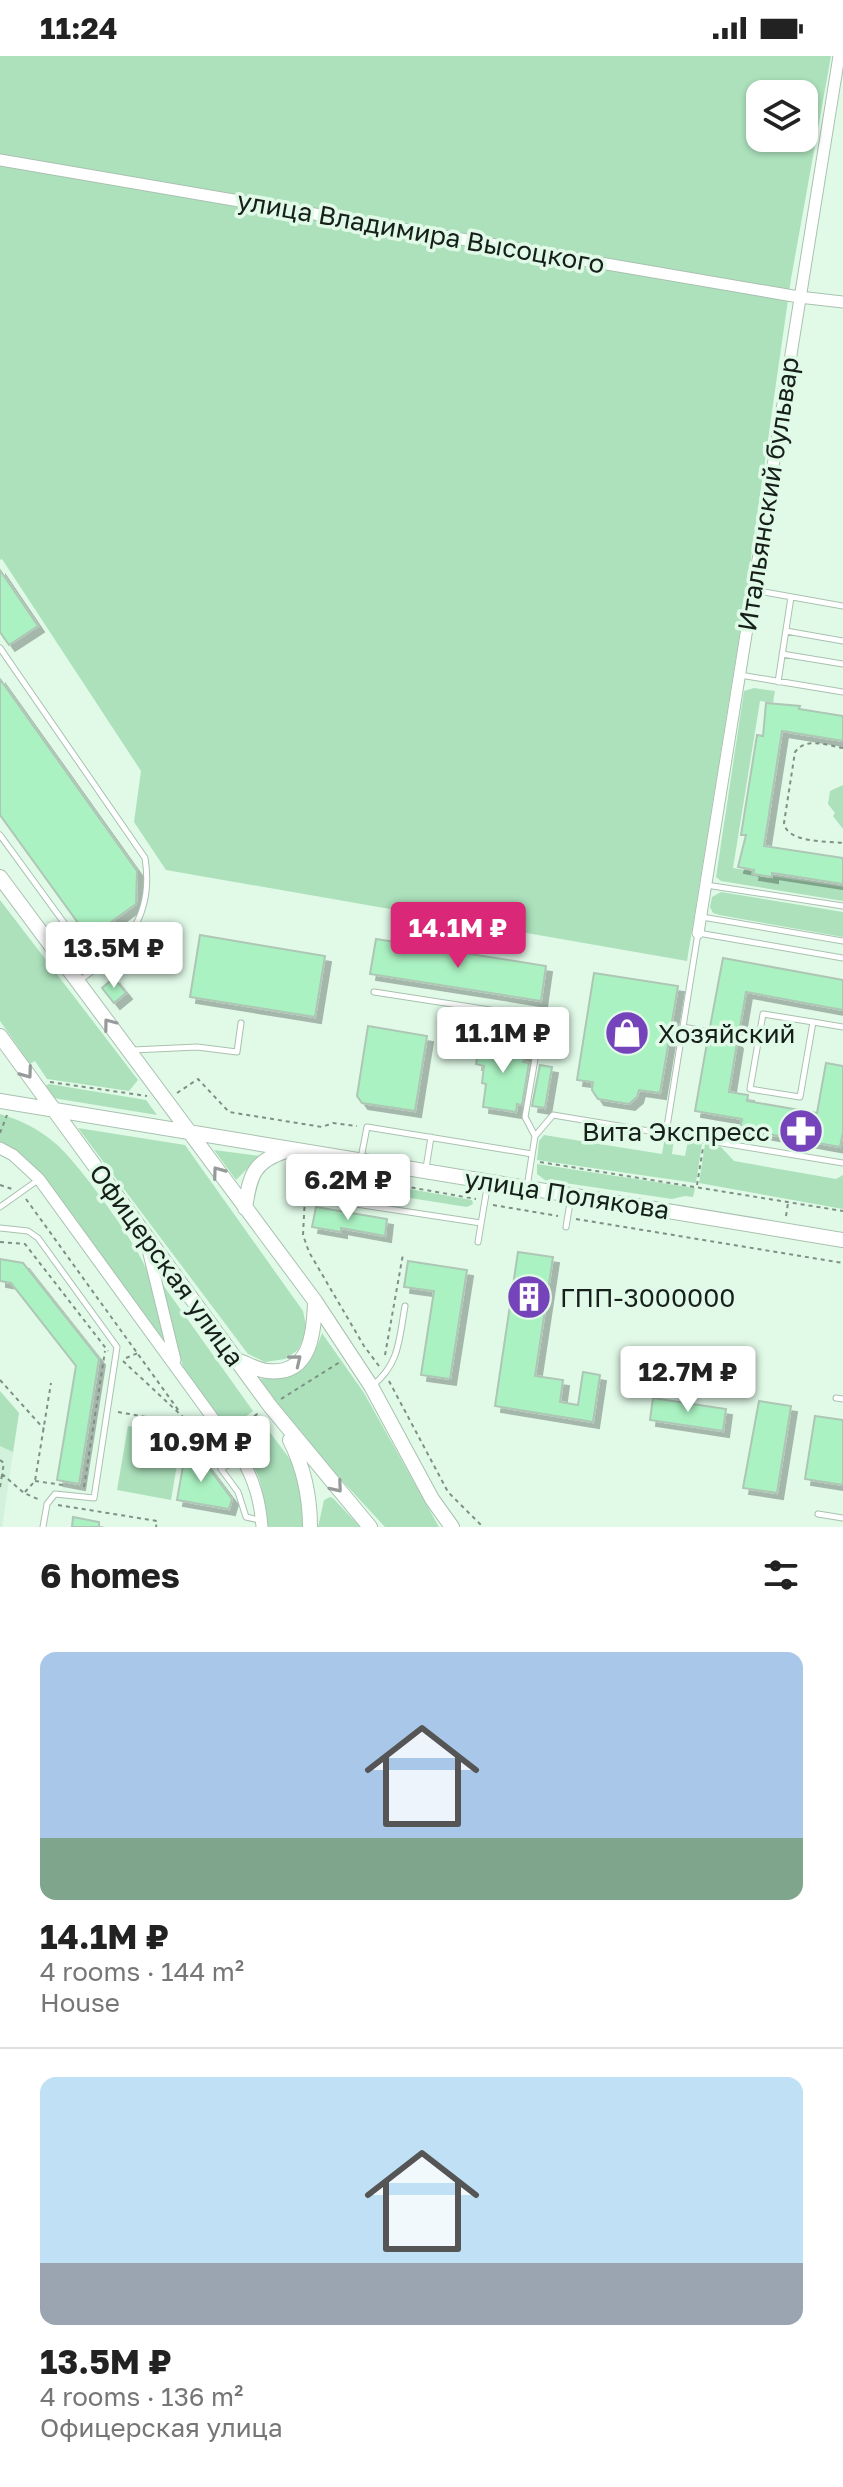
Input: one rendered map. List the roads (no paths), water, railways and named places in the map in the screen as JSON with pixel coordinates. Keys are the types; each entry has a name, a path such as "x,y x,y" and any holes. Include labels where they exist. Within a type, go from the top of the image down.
{"main road":[{"path":"0,877 315,1301 371,1386 432,1499 452,1527"},
{"path":"0,884 13,897"},
{"name":"Офицерская улица","path":"0,1036 236,1360 370,1527"},
{"name":"улица Полякова","path":"4,1102 843,1240"},
{"path":"245,1208 249,1184 258,1165 270,1155 291,1149"},
{"path":"236,1360 267,1371 288,1368 299,1361 307,1352 314,1334 315,1301"},
{"path":"280,1418 302,1465 310,1505 310,1527"}],"street":[{"name":"Итальянский бульвар","path":"698,933 839,56"},
{"name":"улица Владимира Высоцкого","path":"0,160 843,302"},
{"path":"0,1148 13,1155 39,1179 241,1457 256,1486 261,1524"},
{"path":"144,1233 176,1366"}],"lane":[{"path":"753,590 843,606"},
{"path":"778,682 791,597"},
{"path":"786,631 843,641"},
{"path":"0,648 145,858 149,879 146,898 131,936 116,953 77,982"},
{"path":"782,654 843,664"},
{"path":"739,675 843,692"},
{"path":"0,835 97,968"},
{"path":"706,884 843,906"},
{"path":"701,917 843,941"},
{"path":"666,1133 698,933 843,958"},
{"path":"104,936 116,953"},
{"path":"374,992 542,1018 525,1117 535,1136"},
{"path":"813,1022 800,1097 750,1089 763,1014 813,1022 843,1027"},
{"path":"128,1050 197,1047 237,1052 241,1023"},
{"path":"683,1027 709,1032"},
{"path":"738,1038 758,1040"},
{"path":"527,1188 535,1136 553,1115 843,1163"},
{"path":"361,1161 367,1127 532,1157"},
{"path":"425,1171 431,1137"},
{"path":"0,1207 39,1179"},
{"path":"478,1242 488,1181"},
{"path":"566,1227 571,1195"},
{"path":"343,1202 481,1223"},
{"path":"0,1228 28,1231 38,1238 117,1347 94,1498 55,1494 47,1504 43,1527"},
{"path":"371,1386 386,1375 395,1360 405,1306"},
{"path":"241,1457 221,1469 238,1492 246,1517 261,1524"},
{"path":"818,1514 843,1518"}],"place":[{"name":"Хозяйский","path":"627,1033"},
{"name":"Вита Экспресс","path":"801,1131"},
{"name":"ГПП-3000000","path":"529,1297"}]}
